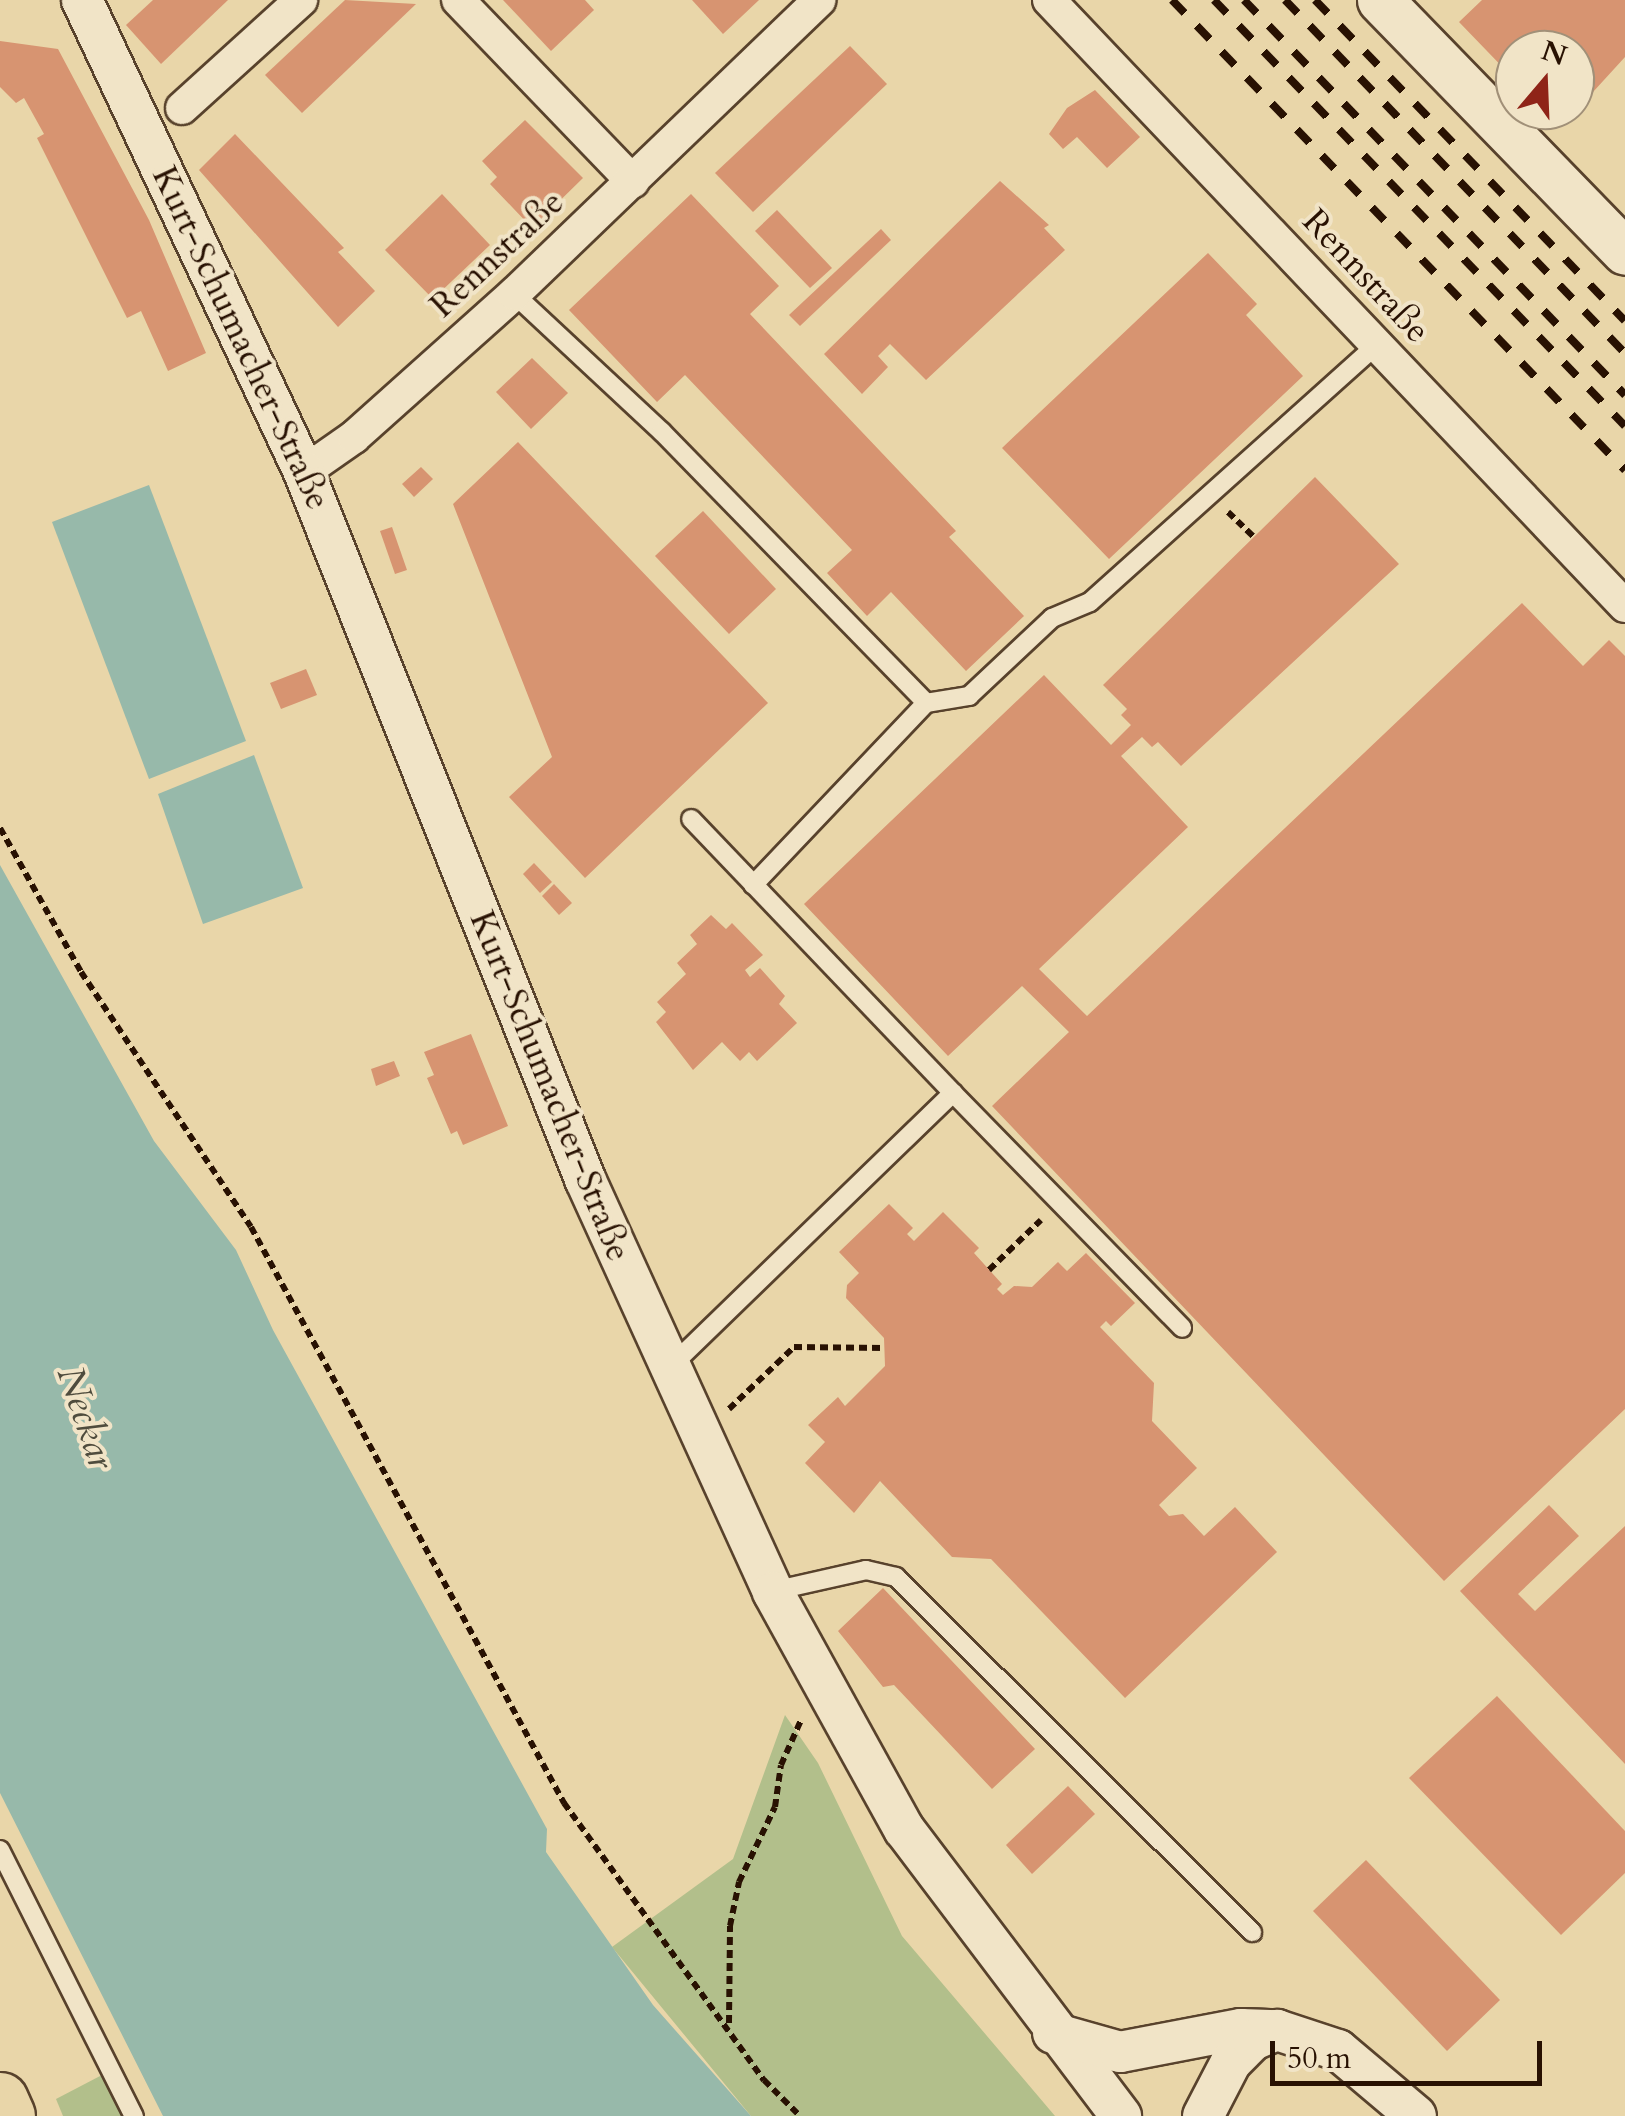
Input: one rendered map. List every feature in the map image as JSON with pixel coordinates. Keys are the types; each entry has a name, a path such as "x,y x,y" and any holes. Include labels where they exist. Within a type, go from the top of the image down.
{"main road":[{"path":"1380,0 1619,234"}],"street":[{"name":"Kurt-Schumacher-Straße","path":"82,0 304,472 578,1162 668,1369 773,1592 904,1830 1053,2033 1121,2116"},
{"path":"182,108 301,0"},
{"path":"458,0 633,182"},
{"name":"Rennstraße","path":"304,472 354,437 514,294 819,0"},
{"name":"Rennstraße","path":"1050,0 1625,606"},
{"path":"1053,2033 1120,2052 1241,2029 1277,2030 1338,2050 1416,2116"},
{"path":"1203,2116 1230,2062 1253,2040 1277,2030"}],"lane":[{"path":"514,294 662,432 926,703"},
{"path":"753,885 926,703 969,696 1052,618 1090,602 1183,512 1212,498 1376,345"},
{"path":"691,818 1182,1328"},
{"path":"668,1369 953,1092"},
{"path":"773,1592 866,1570 896,1577 1252,1932"},
{"path":"0,1850 134,2116"}],"path":[{"path":"1212,498 1254,537"},
{"path":"0,828 81,972 251,1228 564,1803 642,1918 729,2025 764,2080 800,2116"},
{"path":"989,1270 1060,1202"},
{"path":"700,1437 794,1347 885,1348"},
{"path":"729,2025 730,1926 739,1882 775,1807 781,1766 818,1679"}],"green space":[{"path":"785,1715 818,1763 902,1936 1055,2116 751,2116 612,1947 733,1859"},
{"path":"102,2075 122,2116 63,2116 56,2099"}],"water":[{"path":"149,485 246,741 149,779 52,522"},
{"path":"254,755 303,888 203,924 158,794"},
{"name":"Neckar","path":"0,865 154,1141 236,1250 273,1330 547,1829 546,1852 653,2005 751,2116 163,2116 0,1793"}],"building":[{"path":"153,0 228,0 161,64 126,25"},
{"path":"345,0 416,4 302,113 265,75"},
{"path":"503,0 585,0 594,10 551,51"},
{"path":"692,0 759,0 723,34"},
{"path":"1482,0 1625,0 1625,57 1595,90 1595,30 1495,30 1495,59 1459,22"},
{"path":"0,41 58,49 149,220 206,353 168,371 141,311 127,318 37,138 44,134 24,98 16,103 0,87"},
{"path":"850,46 887,84 753,212 715,173"},
{"path":"1095,90 1140,137 1107,168 1077,137 1063,149 1049,134 1067,108"},
{"path":"525,120 583,178 532,228 490,184 497,177 482,161"},
{"path":"235,134 344,248 338,252 375,291 338,327 199,170"},
{"path":"1000,181 1049,225 1044,228 1065,250 926,380 890,344 878,356 888,367 862,394 824,354"},
{"path":"442,194 490,245 433,299 385,250"},
{"path":"691,194 779,286 750,314 956,531 949,537 1024,616 966,671 891,592 867,616 827,573 852,550 685,375 657,402 569,310"},
{"path":"777,210 832,268 810,288 755,231"},
{"path":"881,229 891,240 800,326 789,315"},
{"path":"1208,253 1257,304 1246,315 1303,376 1109,559 1002,448"},
{"path":"532,358 568,393 531,429 496,392"},
{"path":"518,442 768,703 585,878 509,797 552,757 453,504"},
{"path":"421,467 433,479 414,497 402,484"},
{"path":"1315,477 1399,564 1181,766 1158,742 1152,747 1142,737 1121,756 1188,827 1039,969 1087,1016 1522,603 1583,666 1609,640 1625,656 1625,1409 1444,1581 992,1106 1069,1032 1022,986 948,1056 804,904 1044,675 1111,745 1131,725 1121,715 1127,709 1103,685"},
{"path":"703,511 776,589 729,634 655,556"},
{"path":"392,527 407,570 395,574 380,531"},
{"path":"306,669 317,695 281,709 270,683"},
{"path":"534,863 552,882 540,893 523,874"},
{"path":"554,884 572,903 559,915 542,896"},
{"path":"711,915 726,929 732,923 763,955 745,970 750,977 760,968 785,996 779,1004 797,1023 757,1061 749,1052 740,1061 722,1042 693,1070 656,1022 666,1012 657,1002 686,974 677,963 697,944 690,935"},
{"path":"471,1034 508,1126 463,1145 457,1131 451,1134 427,1078 434,1075 424,1052"},
{"path":"394,1061 400,1076 376,1086 371,1069"},
{"path":"889,1204 913,1228 907,1234 914,1241 943,1212 979,1248 974,1253 1002,1284 997,1289 1003,1295 1014,1286 1032,1287 1058,1262 1067,1271 1086,1253 1135,1303 1111,1326 1106,1321 1100,1327 1154,1383 1152,1421 1197,1468 1159,1505 1169,1516 1183,1514 1204,1536 1235,1507 1277,1552 1125,1698 991,1559 952,1557 880,1481 854,1513 805,1463 825,1442 808,1425 838,1397 845,1406 885,1366 884,1338 846,1298 847,1285 859,1273 839,1252"},
{"path":"1549,1505 1579,1536 1518,1594 1535,1611 1625,1526 1625,1764 1460,1591"},
{"path":"883,1588 1035,1749 992,1789 894,1685 883,1687 838,1631"},
{"path":"1497,1696 1625,1831 1625,1873 1561,1935 1409,1778"},
{"path":"1068,1786 1095,1814 1032,1874 1006,1845"},
{"path":"1366,1860 1500,2000 1447,2051 1313,1911"}],"railway":[{"path":"1172,0 1625,470"},
{"path":"1214,0 1625,426"},
{"path":"1244,0 1625,395"},
{"path":"1285,0 1625,353"},
{"path":"1315,0 1625,321"}]}
